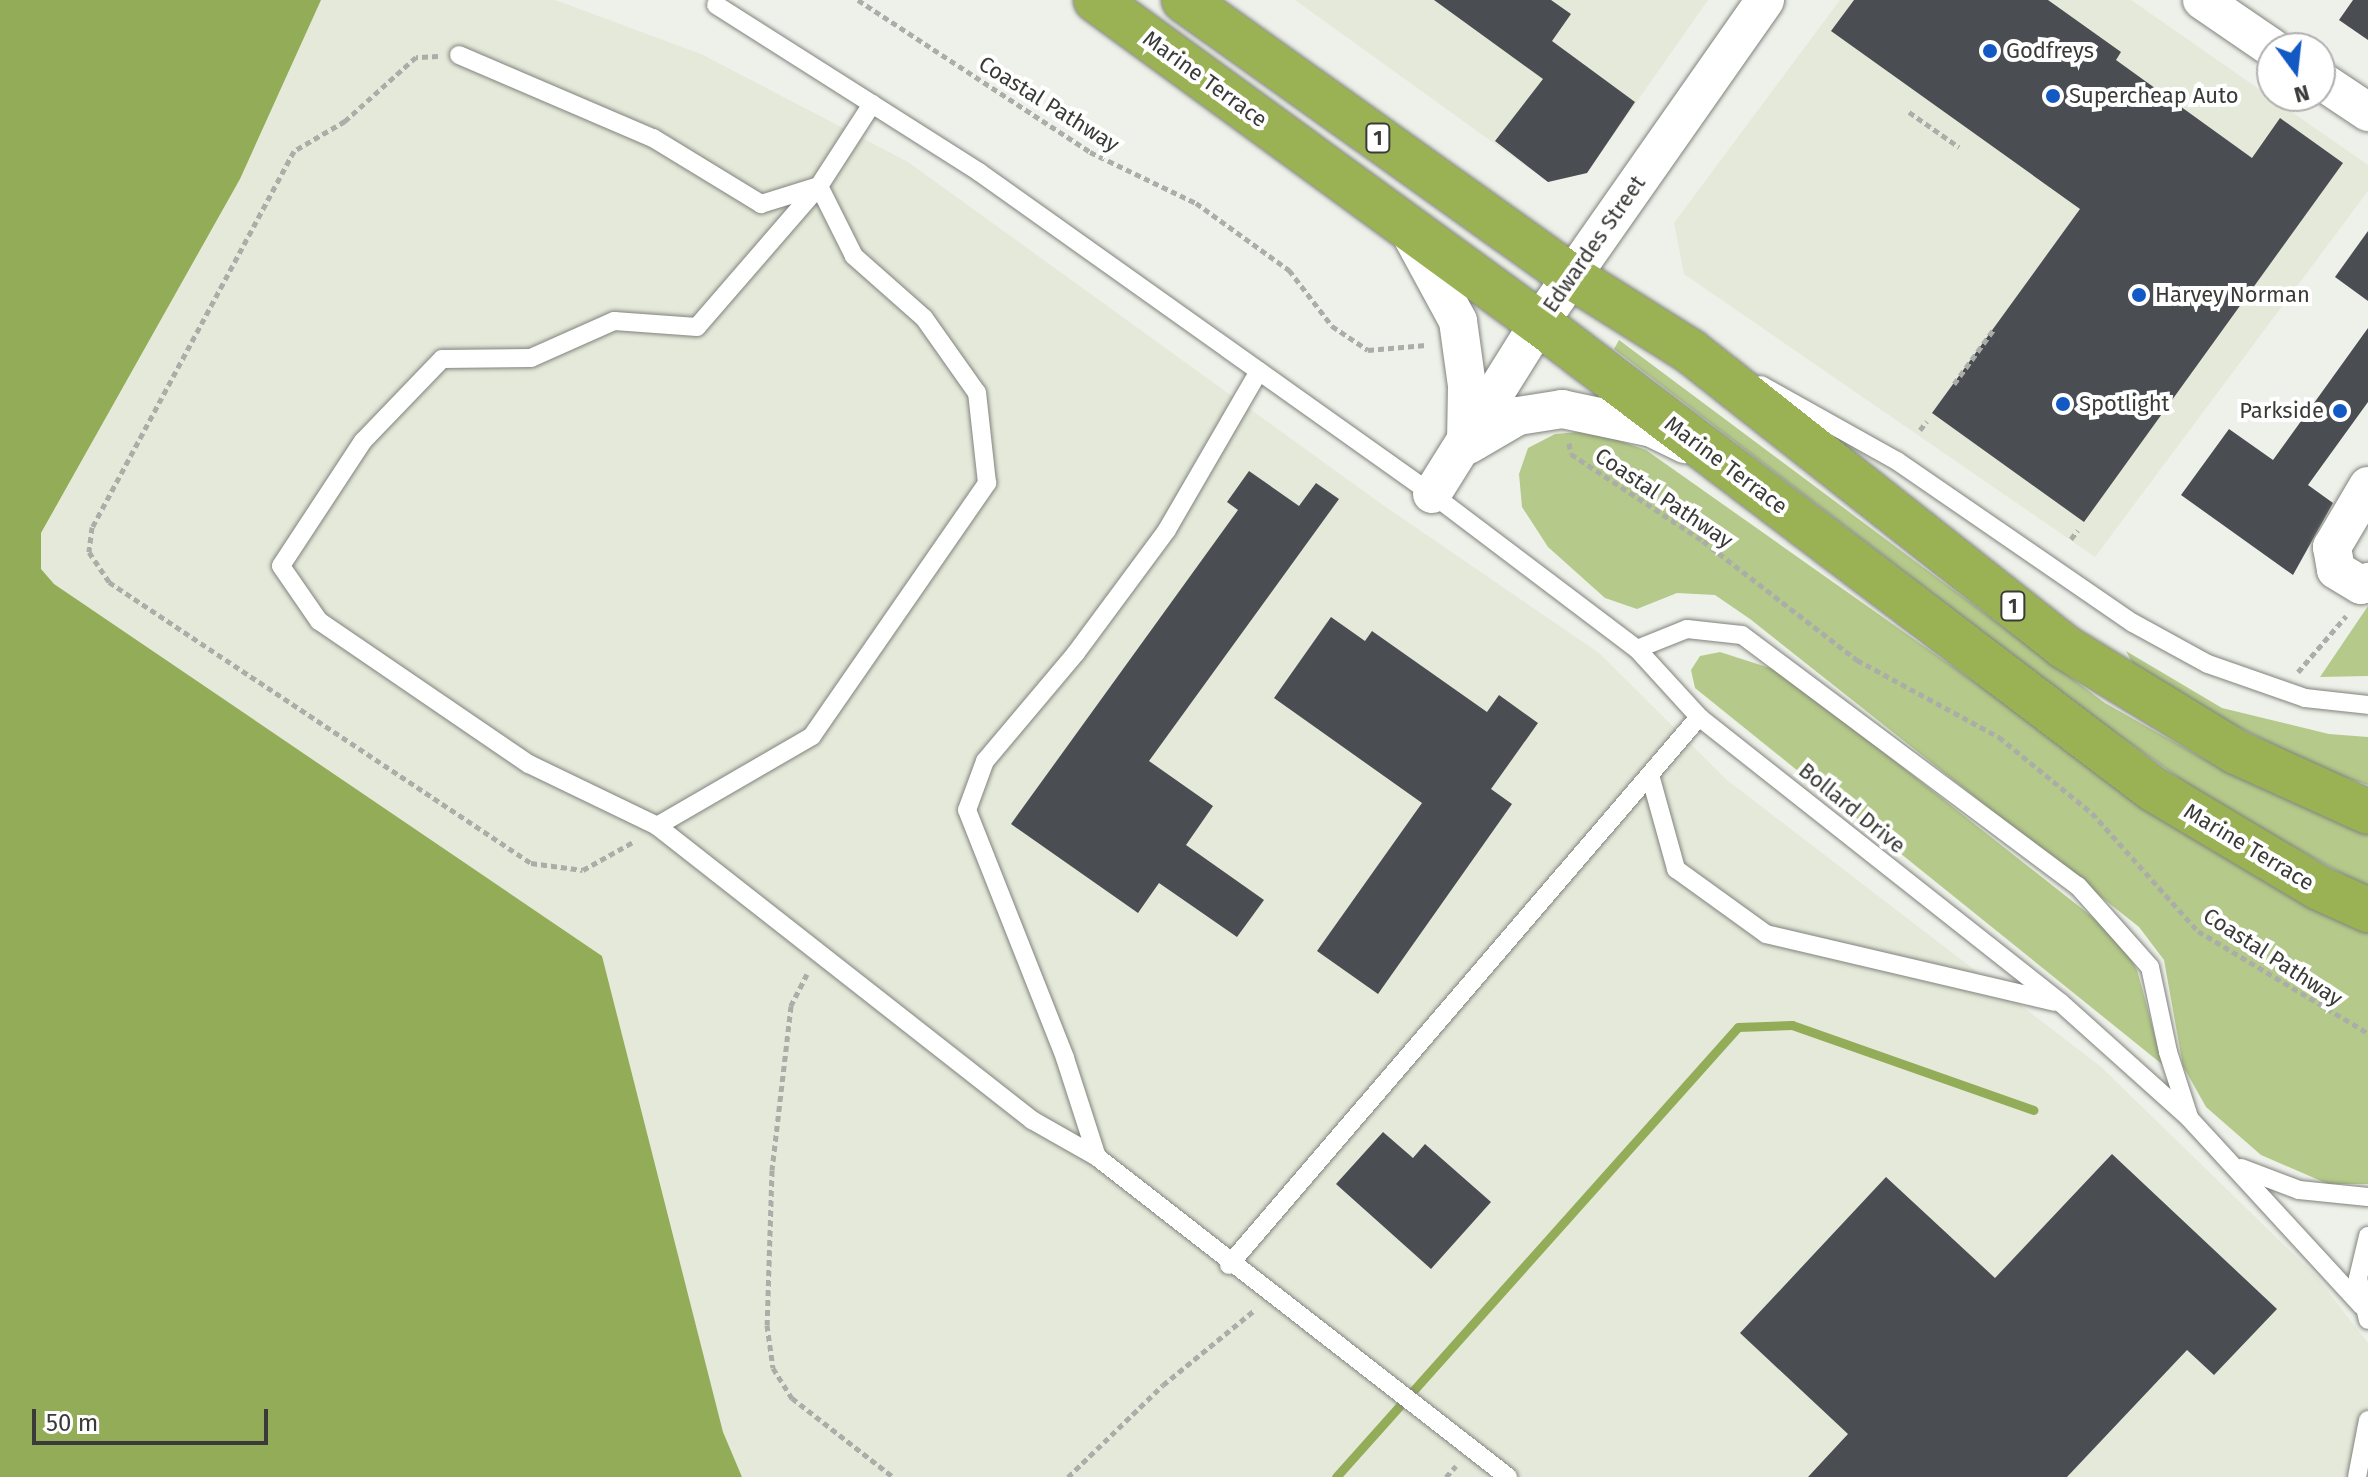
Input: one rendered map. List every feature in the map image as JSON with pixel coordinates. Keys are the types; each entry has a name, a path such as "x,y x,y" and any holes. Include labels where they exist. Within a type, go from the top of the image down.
{"highway":[{"name":"Marine Terrace","path":"1096,0 1539,323 2153,789 2319,888 2368,910"},
{"name":"1","path":"1184,0 1572,277 1690,351 2063,646 2236,752 2368,812"}],"street":[{"name":"Edwardes Street","path":"1432,494 1466,446 1539,323 1765,0"},
{"path":"2218,4 2256,35"},
{"path":"2336,91 2368,112"},
{"path":"1406,225 1448,299 1461,334 1466,446 1518,416 1562,409 1652,428 1724,464"},
{"path":"2358,598 2361,585 2336,570 2332,547 2368,486"}],"lane":[{"name":"Bollard Drive","path":"716,5 979,172 1432,494 1637,649 1699,717 2061,1003 2189,1118 2238,1167 2365,1313"},
{"path":"459,55 653,138 761,204 819,186"},
{"path":"872,104 819,186 697,327 614,321 531,358 442,359 363,441 281,566 319,621 529,764 657,826 1032,1120 1097,1157 1229,1265 1348,1348 1508,1477"},
{"path":"657,826 812,736 987,483 977,393 924,318 854,256 819,186"},
{"path":"1690,351 1785,397 1897,461 2133,623 2208,664 2281,691 2368,705"},
{"path":"1097,1157 1065,1058 967,810 985,761 1076,653 1167,530 1259,371"},
{"path":"1637,649 1687,629 1742,635 2078,886 2150,967 2168,1052 2189,1118"},
{"path":"1229,1265 1699,717"},
{"path":"1650,775 1676,869 1766,934 2061,1003"},
{"name":"Bollard Drive","path":"2238,1167 2299,1190 2368,1197"},
{"path":"2365,1313 2358,1278 2368,1236"},
{"path":"2357,1477 2368,1420"}],"path":[{"name":"Coastal Pathway","path":"858,0 1090,152 1196,203 1289,270 1332,326 1368,350 1414,349 1461,334"},
{"path":"1909,112 1959,147"},
{"path":"1954,384 1994,329"},
{"name":"Coastal Pathway","path":"1562,409 1571,454 1703,541 1857,660 1999,737 2092,813 2198,931 2368,1033"},
{"path":"1920,430 1927,421"},
{"path":"2071,539 2078,530"},
{"path":"2281,691 2358,598"},
{"path":"818,952 791,1006 772,1170 767,1325 773,1368 792,1398 893,1477"},
{"path":"1068,1477 1163,1385 1273,1295"}],"shaded area":[{"path":"0,0 321,0 240,179 41,533 41,569 54,584 602,956 723,1432 742,1477 0,1477"},
{"path":"321,0 555,0 701,54 908,162 1380,503 1599,653 1728,781 2100,1066 2316,1276 2368,1343 2368,1477 742,1477 723,1432 602,956 54,584 41,570 41,533 240,179"},
{"path":"1295,0 1708,0 1587,173 1548,182"},
{"path":"1840,0 2131,0 2256,87 2256,112 2292,112 2368,165 2368,191 2095,557 1684,274 1674,223"},
{"path":"1619,340 2105,703 2229,773 2368,833 2368,888 2214,803 2096,719 1614,349"},
{"path":"1592,431 1646,450 2098,769 2368,931 2368,1184 2328,1184 2261,1155 2206,1107 2183,1066 2164,960 2139,927 1750,619 1715,595 1677,593 1637,609 1605,598 1548,547 1522,507 1519,474 1528,448 1555,434"},
{"path":"2368,606 2368,676 2320,677"},
{"path":"2126,651 2222,708 2329,734 2368,737 2368,785 2326,771 2222,719 2136,670"},
{"path":"1720,652 1782,672 2119,938 2137,970 2163,1065 1695,688 1691,670 1700,656"}],"building":[{"path":"1434,0 1551,0 1571,14 1552,41 1635,102 1587,173 1548,182 1495,141 1543,79"},
{"path":"1854,0 2048,0 2121,52 2116,60 2252,158 2280,118 2343,163 2084,522 1932,413 2080,209 1831,31"},
{"path":"2353,0 2368,0 2368,40 2339,20"},
{"path":"2368,231 2368,301 2335,277"},
{"path":"2368,328 2368,402 2308,485 2333,503 2293,575 2181,495 2229,429 2273,460"},
{"path":"1249,471 1299,506 1316,483 1339,499 1149,761 1213,806 1186,845 1264,900 1237,937 1159,883 1138,913 1011,824 1238,510 1227,502"},
{"path":"1331,617 1365,641 1372,631 1487,712 1499,695 1538,723 1491,789 1512,804 1378,994 1317,951 1422,803 1274,698"},
{"path":"1383,1132 1413,1158 1425,1144 1491,1202 1431,1269 1336,1184"},
{"path":"2112,1154 2277,1309 2214,1375 2187,1350 2067,1477 1808,1477 1848,1434 1740,1333 1886,1177 1995,1278"}],"waterway":[{"path":"1336,1477 1738,1027 1792,1025 2034,1110"}],"place":[{"name":"Godfreys","path":"1990,51"},
{"name":"Supercheap Auto","path":"2053,96"},
{"name":"Harvey Norman","path":"2139,295"},
{"name":"Spotlight","path":"2063,404"},
{"name":"Parkside","path":"2340,411"}]}
